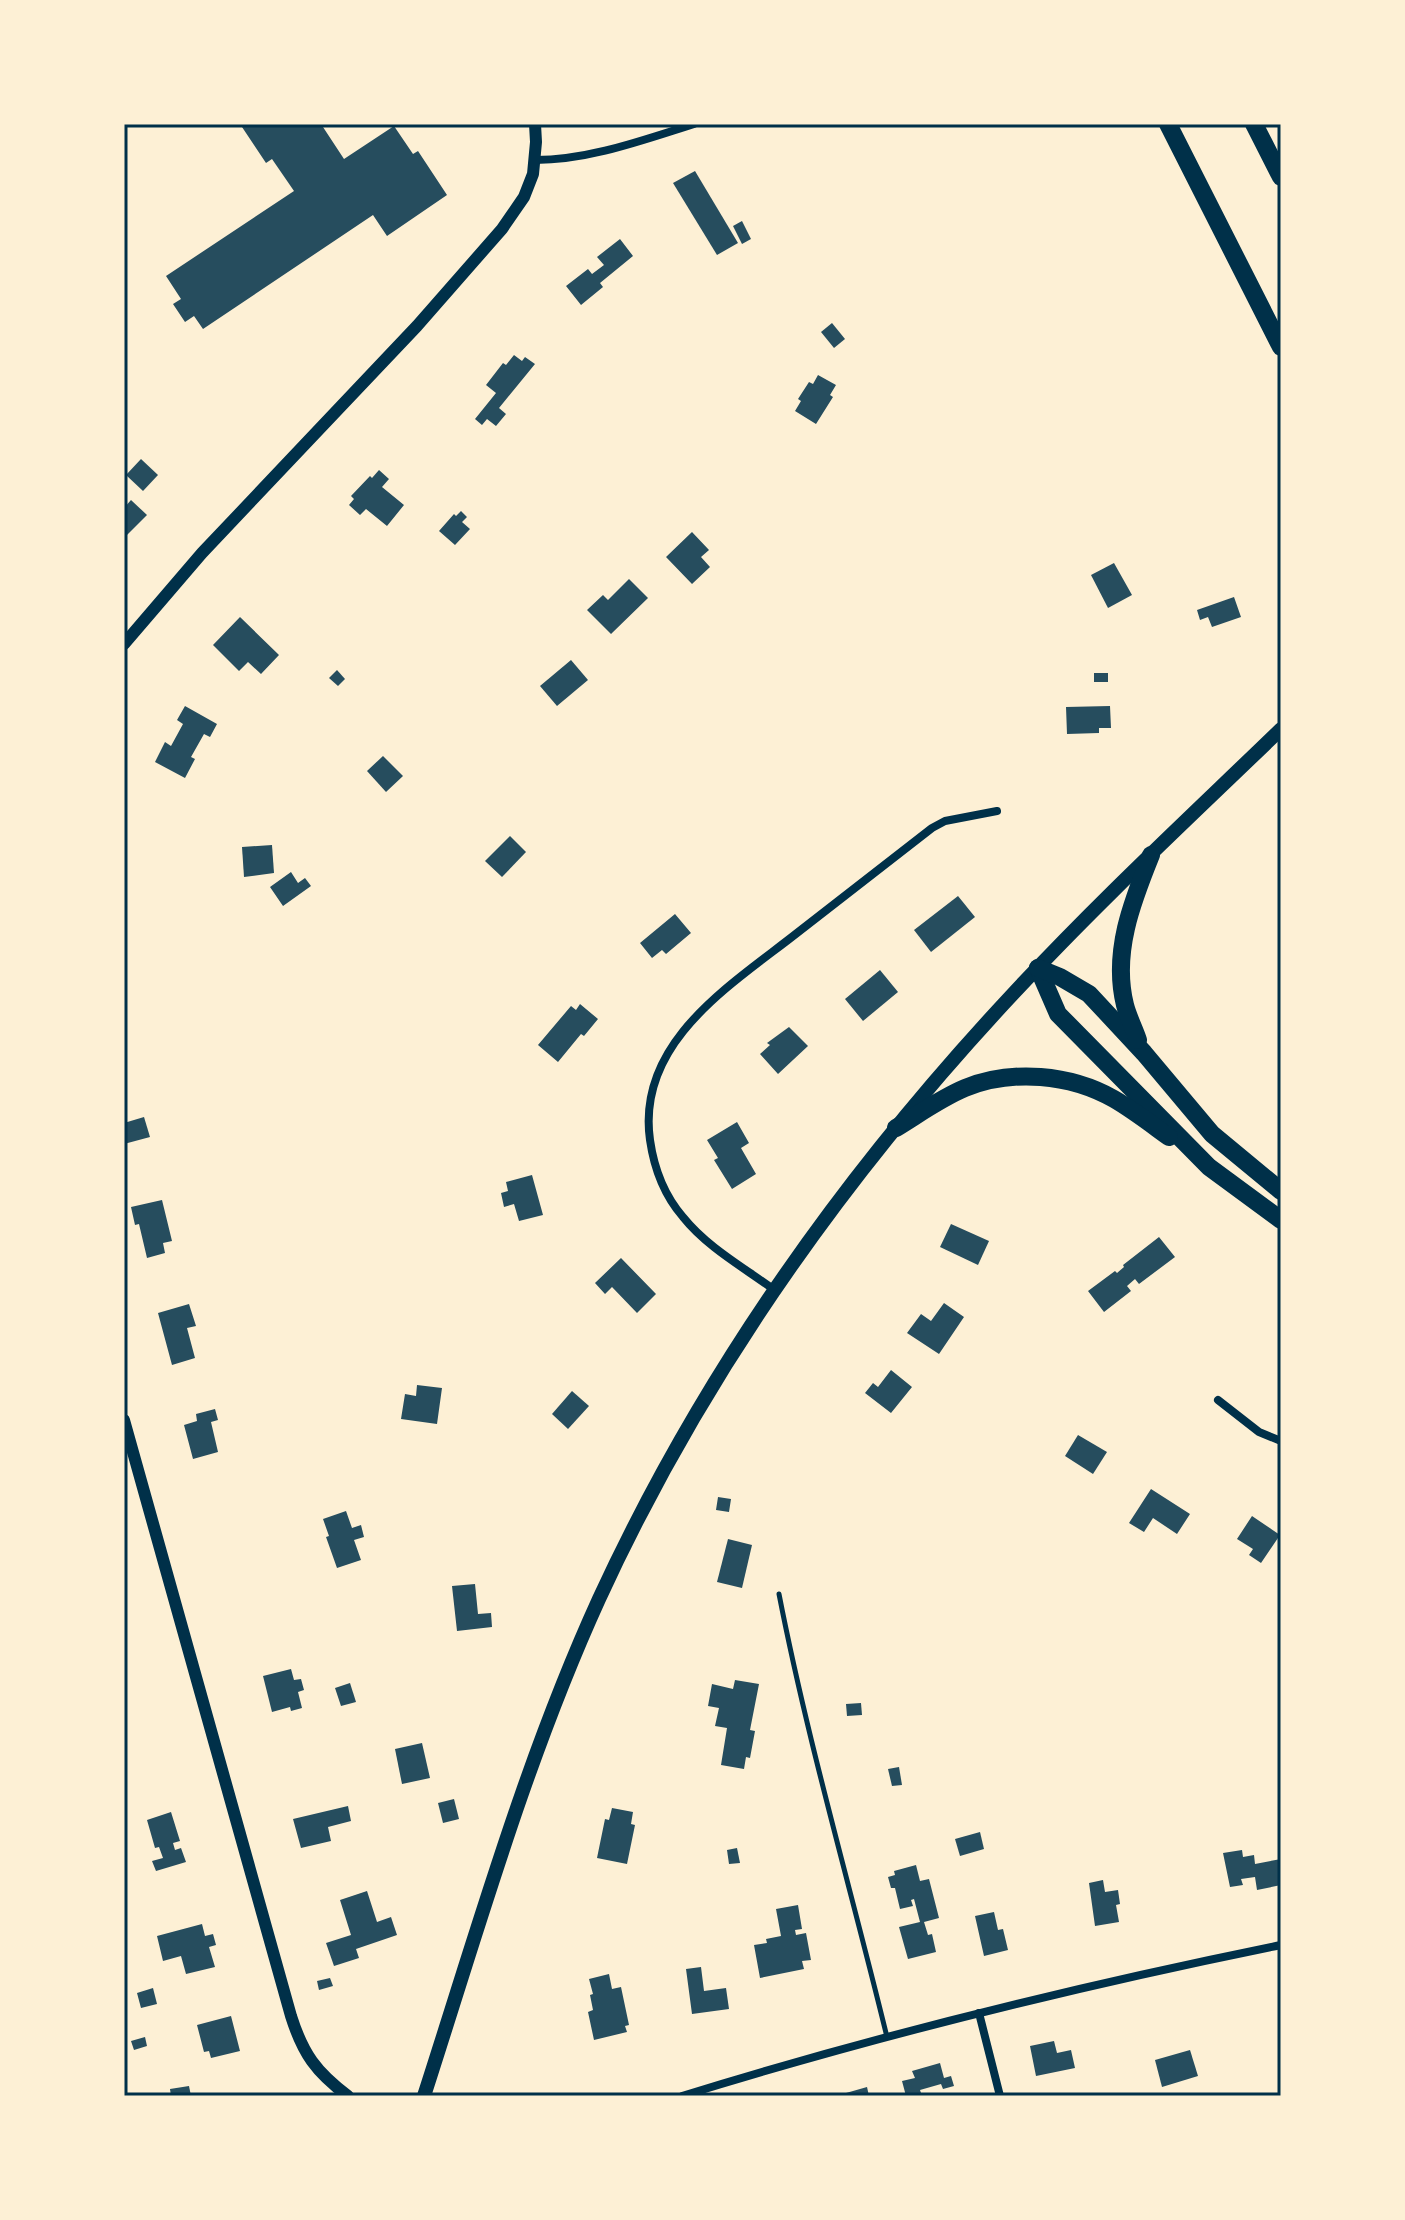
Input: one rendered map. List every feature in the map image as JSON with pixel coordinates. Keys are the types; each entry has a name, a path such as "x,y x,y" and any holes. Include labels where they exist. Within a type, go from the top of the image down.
{"highway":[{"path":"1168,124 1281,347"},
{"path":"1254,124 1281,177"},
{"path":"1144,1053 1124,1003 1121,960 1132,903 1151,855"},
{"path":"1038,968 1089,994 1212,1134 1281,1191"},
{"path":"1038,968 1058,1014 1209,1167"},
{"path":"896,1128 949,1095 980,1082 1017,1077 1047,1078 1086,1087 1133,1110 1281,1220"}],"main road":[{"path":"424,2096 535,1756 581,1640 633,1529 720,1373 773,1289 820,1224 956,1057 1038,968 1281,729"}],"street":[{"path":"124,644 202,553 417,326 502,229 524,197 535,160 535,124"},
{"path":"535,160 565,159 602,151 694,124"},
{"path":"773,1289 697,1232 672,1204 663,1187 651,1152 649,1123 652,1095 664,1059 685,1027 762,960 932,828 945,821 997,811"},
{"path":"1218,1400 1259,1432 1281,1441"},
{"path":"124,1420 298,2039 323,2076 348,2096"},
{"path":"682,2096 979,2013 1281,1945"},
{"path":"979,2013 1000,2096"}],"lane":[{"path":"779,1594 798,1689 887,2037"}],"building":[{"path":"240,124 321,124 344,159 394,126 413,154 418,151 447,195 387,236 373,215 203,329 194,316 185,322 173,304 181,299 166,276 294,191 272,159 266,163"},
{"path":"695,171 738,243 717,255 673,183"},
{"path":"742,221 751,239 742,244 733,226"},
{"path":"620,239 633,256 600,283 603,287 581,305 566,286 588,269 592,274 604,265 597,257"},
{"path":"832,323 845,339 834,348 821,332"},
{"path":"514,355 522,361 525,357 535,364 499,408 506,414 496,426 487,419 482,425 475,419 496,393 486,385 503,363 506,365"},
{"path":"818,375 836,385 830,395 833,397 816,424 795,411 801,401 798,399 809,382 813,384"},
{"path":"141,459 158,475 143,491 126,475"},
{"path":"379,470 389,479 382,487 404,505 387,526 366,509 360,515 349,505 354,499 351,496"},
{"path":"131,500 147,515 127,535 124,532 124,508"},
{"path":"461,511 467,517 462,522 470,529 455,545 439,531 454,514 456,516"},
{"path":"692,532 709,550 701,557 710,567 692,584 666,557"},
{"path":"1114,563 1132,595 1108,608 1091,575"},
{"path":"629,579 648,598 611,634 587,610 603,595 608,600"},
{"path":"1234,597 1241,617 1212,627 1208,617 1200,620 1197,610"},
{"path":"240,617 279,655 261,674 248,662 239,671 213,645"},
{"path":"571,660 588,680 557,706 540,686"},
{"path":"337,670 345,679 338,686 329,678"},
{"path":"1094,673 1108,673 1108,682 1094,682"},
{"path":"185,706 217,724 210,737 204,734 191,757 195,759 185,778 155,762 165,742 171,746 183,724 177,720"},
{"path":"1110,706 1111,728 1099,728 1099,733 1067,734 1066,707"},
{"path":"383,756 403,776 386,792 367,771"},
{"path":"510,836 526,852 502,877 485,861"},
{"path":"272,845 274,873 244,877 242,847"},
{"path":"291,872 298,883 305,878 311,886 283,906 270,887"},
{"path":"958,896 975,917 931,952 914,930"},
{"path":"675,914 691,933 666,954 662,950 652,958 640,943"},
{"path":"880,970 898,992 863,1021 845,999"},
{"path":"580,1004 598,1019 558,1062 538,1045 571,1006 576,1010"},
{"path":"789,1027 808,1046 778,1074 760,1054 770,1045 767,1043"},
{"path":"144,1117 150,1137 124,1144 124,1123"},
{"path":"737,1122 749,1143 741,1148 756,1174 732,1189 714,1160 718,1158 707,1140"},
{"path":"532,1175 543,1215 519,1221 514,1204 504,1207 501,1193 508,1191 506,1182"},
{"path":"162,1200 172,1241 163,1243 165,1253 147,1258 139,1224 135,1225 131,1207"},
{"path":"951,1224 989,1241 978,1265 940,1247"},
{"path":"1159,1237 1175,1257 1139,1284 1135,1279 1127,1286 1131,1291 1104,1312 1088,1291 1115,1271 1117,1273"},
{"path":"621,1258 656,1294 637,1313 612,1287 605,1294 595,1283"},
{"path":"944,1303 964,1317 939,1354 907,1333 921,1314 931,1321"},
{"path":"189,1304 196,1326 187,1328 195,1358 172,1365 158,1313"},
{"path":"891,1370 912,1387 891,1413 865,1393 873,1383 878,1387"},
{"path":"417,1385 442,1388 437,1424 401,1419 405,1394 416,1396"},
{"path":"572,1391 589,1406 568,1429 552,1414"},
{"path":"215,1409 218,1420 211,1422 218,1452 193,1459 184,1425 197,1421 196,1414"},
{"path":"1078,1435 1107,1452 1093,1474 1065,1456"},
{"path":"1151,1489 1190,1514 1177,1534 1153,1518 1144,1532 1129,1523"},
{"path":"718,1497 731,1499 729,1512 716,1510"},
{"path":"346,1511 352,1528 361,1525 364,1537 354,1540 361,1560 337,1568 323,1519"},
{"path":"1252,1516 1280,1535 1261,1563 1249,1555 1253,1549 1237,1539"},
{"path":"728,1539 752,1545 742,1588 717,1582"},
{"path":"475,1584 478,1614 491,1613 492,1627 457,1631 452,1586"},
{"path":"291,1669 294,1680 301,1679 304,1690 298,1692 302,1708 291,1711 290,1707 272,1712 263,1676"},
{"path":"735,1680 759,1684 750,1730 755,1731 750,1758 746,1757 744,1769 721,1765 727,1728 715,1726 719,1708 708,1706 712,1684 733,1689"},
{"path":"350,1683 356,1702 341,1706 335,1688"},
{"path":"861,1703 862,1715 847,1716 846,1704"},
{"path":"422,1743 430,1778 402,1784 395,1749"},
{"path":"899,1767 902,1785 892,1786 888,1769"},
{"path":"454,1799 459,1819 443,1823 438,1803"},
{"path":"348,1806 351,1821 328,1827 331,1841 301,1848 293,1819"},
{"path":"612,1808 633,1812 631,1824 635,1825 627,1864 597,1858 605,1819 609,1820"},
{"path":"171,1812 180,1841 173,1843 175,1850 181,1848 186,1862 156,1871 152,1861 163,1858 159,1847 155,1848 147,1820"},
{"path":"980,1832 984,1849 960,1856 955,1839"},
{"path":"737,1848 740,1863 729,1864 727,1850"},
{"path":"1242,1850 1243,1857 1254,1855 1255,1864 1281,1859 1281,1885 1257,1890 1255,1877 1241,1879 1243,1885 1230,1887 1223,1853"},
{"path":"916,1865 920,1881 929,1879 939,1918 924,1922 928,1935 932,1934 936,1952 908,1959 899,1927 920,1922 914,1899 911,1900 913,1906 900,1909 895,1888 891,1888 888,1877 895,1875 894,1871"},
{"path":"1103,1880 1105,1892 1118,1890 1120,1904 1116,1905 1119,1922 1095,1926 1089,1883"},
{"path":"367,1891 377,1922 391,1917 397,1935 356,1949 359,1958 334,1966 326,1943 351,1935 340,1900"},
{"path":"798,1905 802,1929 795,1930 796,1935 806,1933 811,1960 802,1961 804,1969 760,1978 754,1945 781,1936 776,1909"},
{"path":"994,1912 998,1930 1003,1929 1008,1950 984,1956 975,1916"},
{"path":"202,1924 205,1936 213,1934 216,1945 209,1947 215,1967 186,1974 181,1956 163,1961 157,1936"},
{"path":"701,1967 704,1991 726,1988 729,2009 692,2014 686,1969"},
{"path":"609,1974 612,1989 621,1987 629,2025 625,2026 627,2032 594,2040 588,2012 593,2010 589,1979"},
{"path":"330,1978 333,1986 319,1990 317,1981"},
{"path":"153,1988 157,2004 141,2008 137,1993"},
{"path":"231,2016 240,2051 211,2058 209,2051 204,2052 197,2025"},
{"path":"145,2037 147,2046 134,2050 131,2041"},
{"path":"1054,2041 1057,2053 1071,2050 1075,2068 1036,2076 1030,2046"},
{"path":"1190,2050 1198,2076 1162,2087 1155,2060"},
{"path":"940,2063 944,2078 951,2076 954,2086 943,2089 941,2084 920,2090 922,2096 906,2096 902,2081 915,2078 912,2071"},
{"path":"189,2086 191,2096 171,2096 170,2089"},
{"path":"867,2087 869,2096 839,2096 839,2095"}]}
